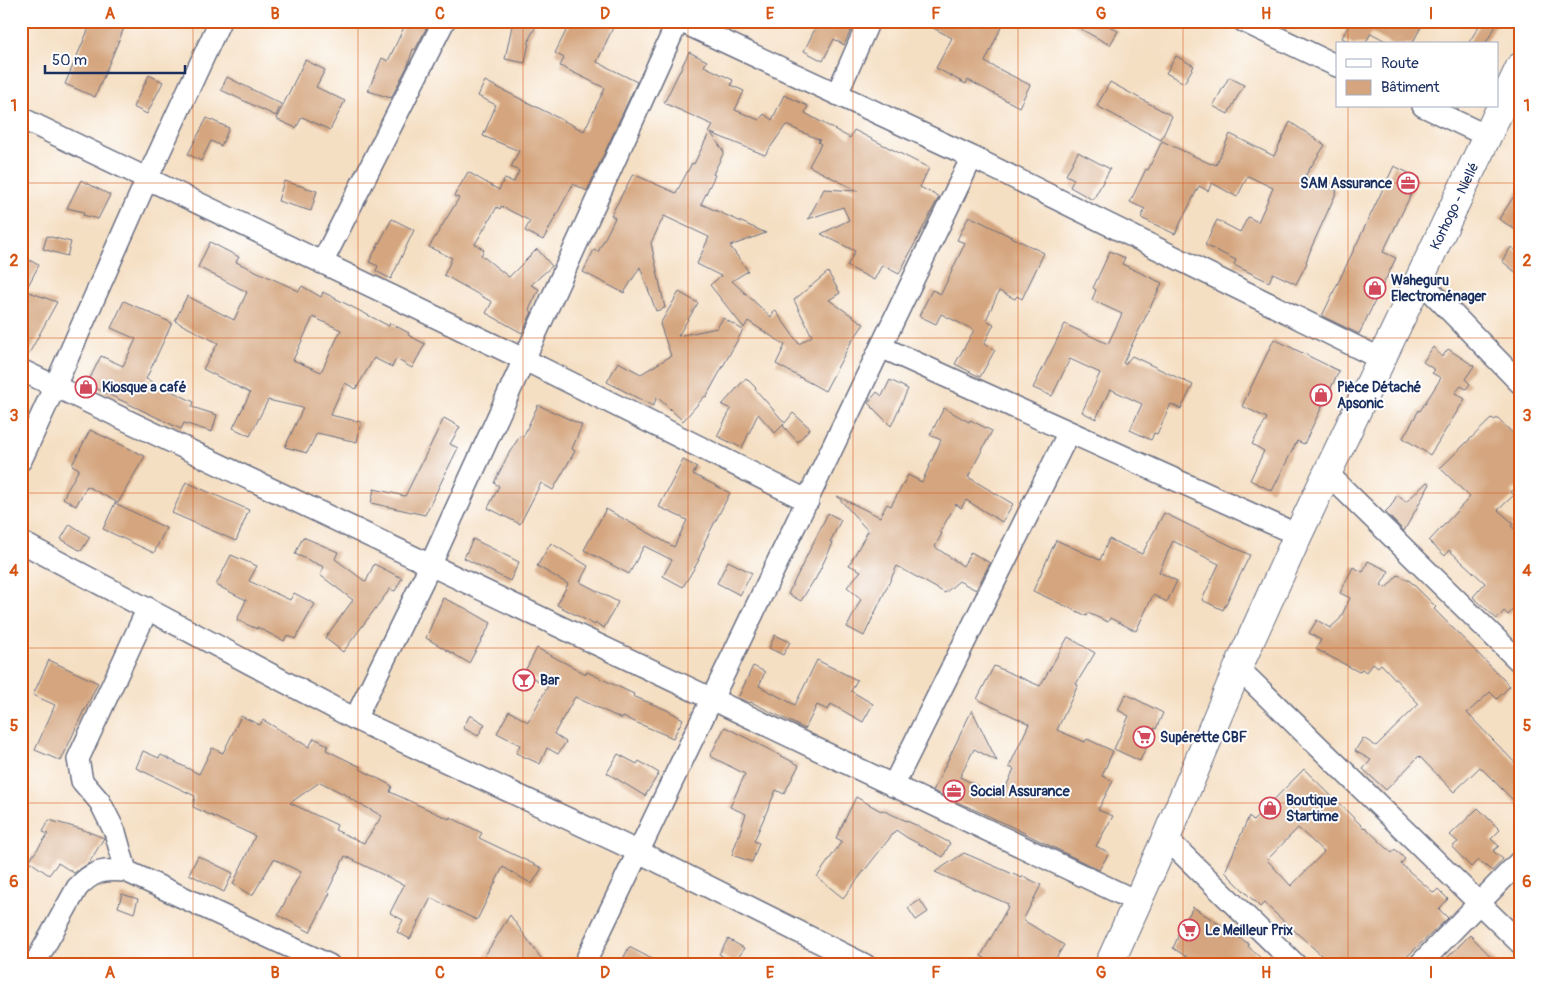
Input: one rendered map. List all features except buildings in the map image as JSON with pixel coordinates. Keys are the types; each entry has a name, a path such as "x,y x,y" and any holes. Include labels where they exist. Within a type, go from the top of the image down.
{"main road":[{"name":"Korhogo - Niellé","path":"1109,965 1298,535 1487,136 1513,103 1520,67"}],"street":[{"path":"21,460 56,386 146,179 220,21"},
{"path":"322,263 444,21"},
{"path":"355,719 430,566 679,21 972,158 1381,359"},
{"path":"837,94 869,21"},
{"path":"1243,21 1336,66"},
{"path":"1427,108 1487,136"},
{"path":"21,118 523,359 808,501"},
{"path":"584,965 972,158"},
{"path":"1419,279 1520,382"},
{"path":"881,347 1298,535"},
{"path":"21,370 1138,902"},
{"path":"893,786 1069,432"},
{"path":"1327,474 1520,662"},
{"path":"21,542 355,719 639,852 864,965"},
{"path":"126,870 115,832 100,802 82,780 78,759 148,608"},
{"path":"1238,668 1520,943"},
{"path":"1166,838 1296,965"},
{"path":"1419,965 1520,861"},
{"path":"34,965 77,888 86,878 110,869 126,870 329,965"}],"place":[{"name":"SAM Assurance","path":"1408,183"},
{"name":"Waheguru Electroménager","path":"1375,288"},
{"name":"Kiosque a café","path":"86,387"},
{"name":"Pièce Détaché Apsonic","path":"1321,395"},
{"name":"Bar","path":"524,680"},
{"name":"Supérette CBF","path":"1144,737"},
{"name":"Social Assurance","path":"954,791"},
{"name":"Boutique Startime","path":"1270,808"},
{"name":"Le Meilleur Prix","path":"1189,930"}]}
